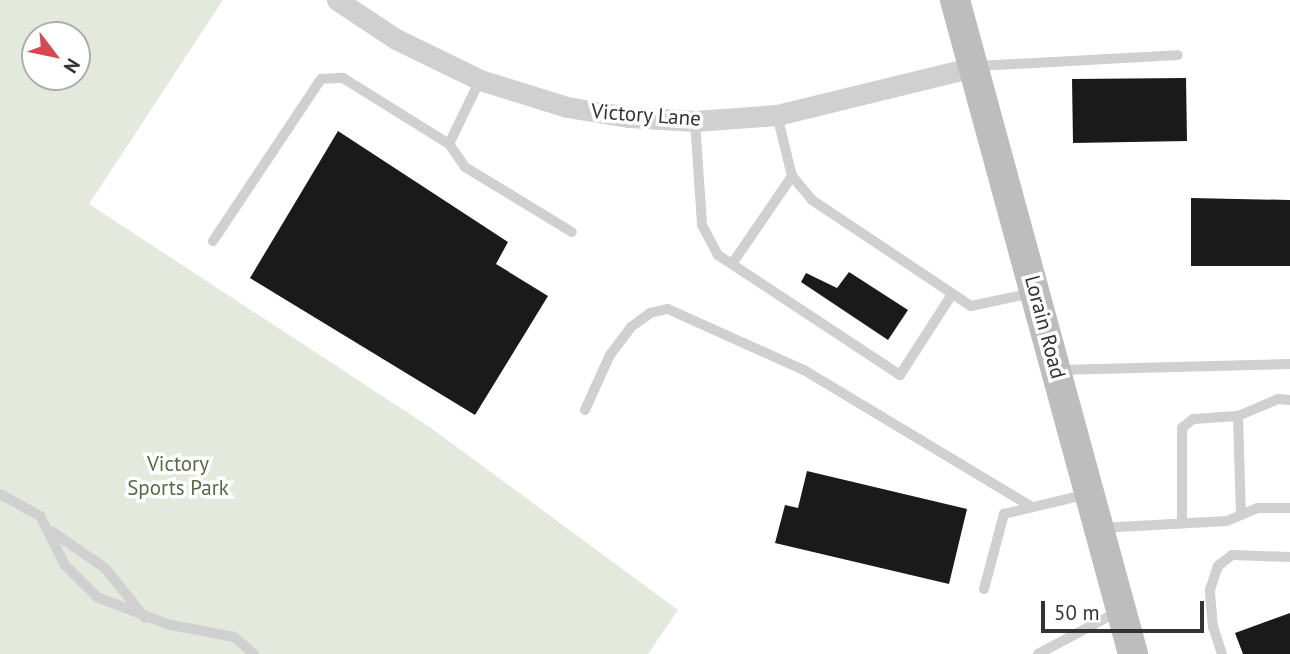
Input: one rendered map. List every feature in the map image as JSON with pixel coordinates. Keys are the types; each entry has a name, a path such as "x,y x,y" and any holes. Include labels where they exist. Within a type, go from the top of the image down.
{"main road":[{"name":"Lorain Road","path":"955,0 1133,654"}],"street":[{"name":"Victory Lane","path":"337,0 405,44 480,80 598,114 695,121 778,115 974,66"}],"lane":[{"path":"974,66 1178,55"},
{"path":"213,241 321,79 343,78 449,144 465,167 572,232"},
{"path":"449,144 480,80"},
{"path":"778,115 792,176 812,200 951,296 971,306 1035,292"},
{"path":"695,121 702,225 718,255 900,375 951,296"},
{"path":"732,264 792,176"},
{"path":"585,410 610,355 631,327 650,313 668,309 804,370 1032,507"},
{"path":"1056,370 1290,363"},
{"path":"1182,523 1182,428 1193,419 1238,416 1278,400 1290,400"},
{"path":"1238,416 1241,515"},
{"path":"984,589 1004,514 1091,494"},
{"path":"3,497 40,516 51,531 65,565 83,587 145,618 234,637 254,654"},
{"path":"1100,528 1227,521 1258,508 1290,508"},
{"path":"51,531 105,568 145,618"},
{"path":"1222,654 1213,627 1210,590 1219,566 1232,555 1290,556"},
{"path":"1038,654 1122,610"}],"green space":[{"name":"Victory Sports Park","path":"0,0 223,0 89,204 431,428 678,610 648,654 0,654"}],"building":[{"path":"1186,78 1187,141 1073,143 1072,79"},
{"path":"338,131 508,242 496,264 548,296 475,415 250,278"},
{"path":"1191,198 1290,200 1290,266 1191,266"},
{"path":"849,272 908,310 888,340 801,282 806,273 837,288"},
{"path":"807,471 967,509 949,584 775,543 785,505 798,508"},
{"path":"1290,613 1290,654 1243,654 1235,633"}]}
